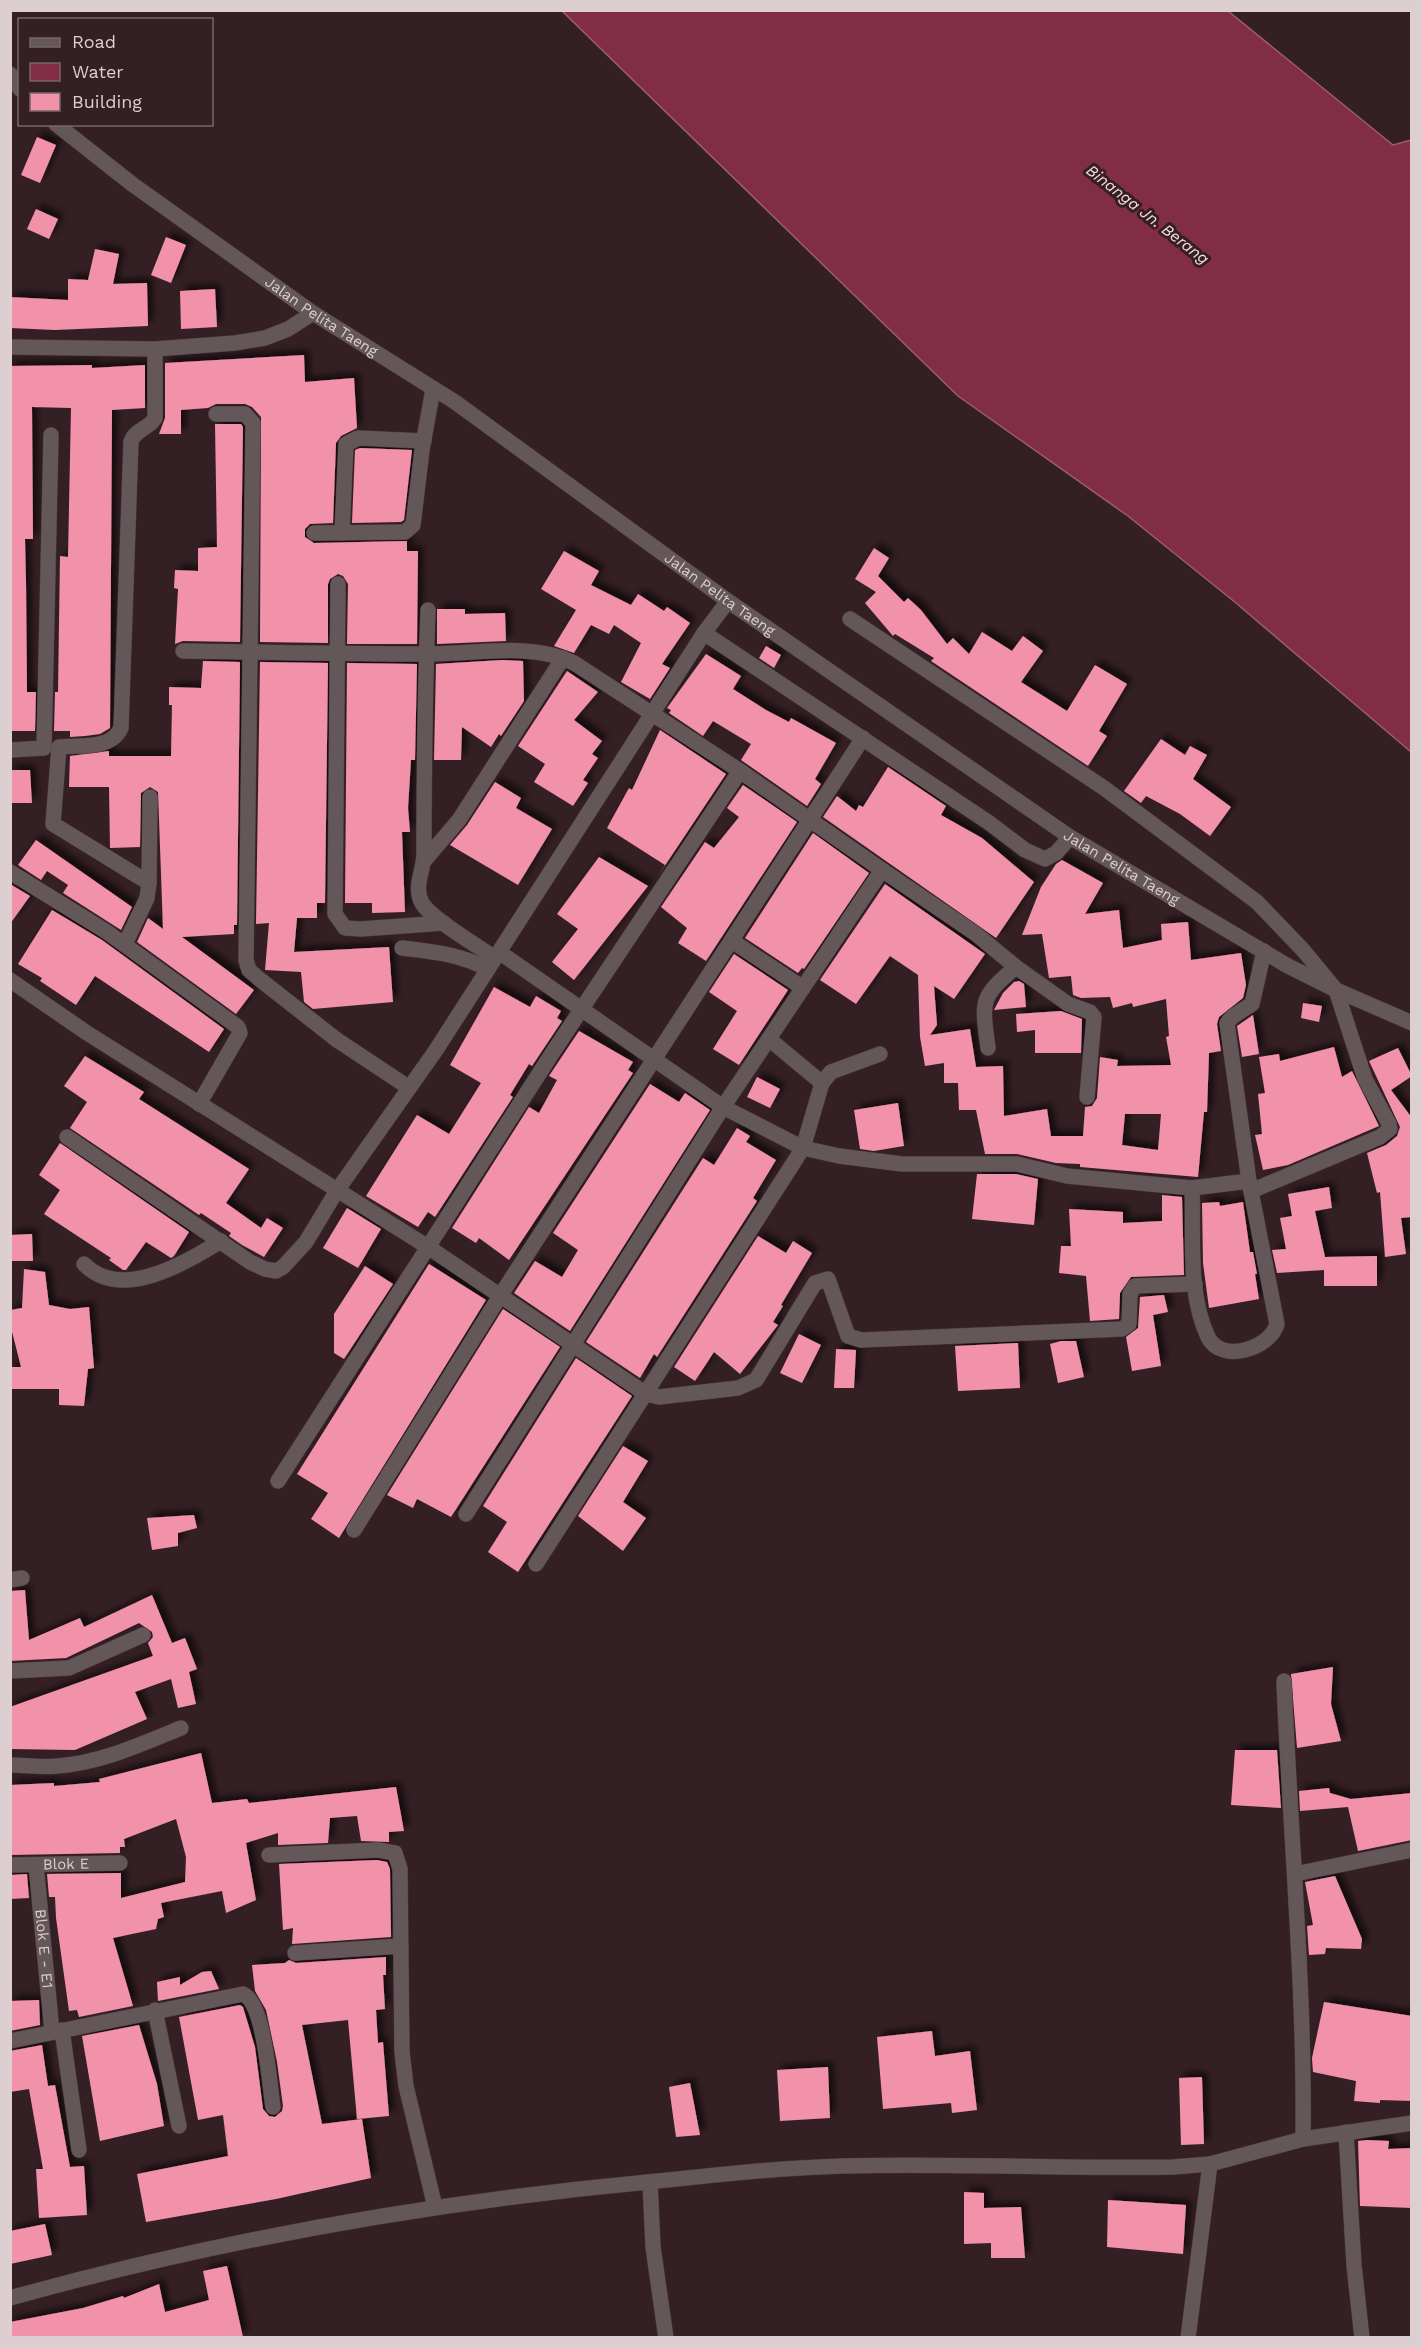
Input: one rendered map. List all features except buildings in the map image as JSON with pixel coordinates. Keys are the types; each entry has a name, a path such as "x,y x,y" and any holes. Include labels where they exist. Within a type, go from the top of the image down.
{"street":[{"name":"Jalan Pelita Taeng","path":"59,126 132,184 313,313 433,389 728,601 1070,837 1264,951 1336,990 1412,1023"},
{"path":"10,347 155,349 265,338 288,329 313,313"},
{"path":"149,883 53,824 59,747 105,743 115,739 121,728 131,442 137,432 153,422 155,418 155,349"},
{"path":"314,533 405,532 410,530 413,525 433,389"},
{"path":"216,414 245,414 253,423 246,960 249,970 284,999 337,1040 408,1087"},
{"path":"10,750 44,748 51,435"},
{"path":"342,533 346,444 358,438 424,441"},
{"path":"338,584 340,652 333,899 335,914 345,928 361,929 444,922"},
{"path":"67,1137 250,1262 276,1271 283,1267 306,1242 336,1192 436,1050 704,633 728,601"},
{"path":"428,610 424,861 418,887 420,899 428,911 494,960 581,1010 723,1107 803,1148 839,1156 902,1164 1017,1164 1067,1176 1192,1188 1250,1186 1380,1137 1390,1129 1357,1060 1336,990 1303,950 1257,902 1104,788 850,619"},
{"path":"704,633 988,822 1033,855 1045,859 1056,853 1070,837"},
{"path":"183,651 426,654 535,652 563,658 740,771 976,934 1016,967 1068,1004 1090,1012 1094,1017 1087,1097"},
{"path":"424,861 459,820 563,658"},
{"path":"354,1530 500,1296 811,821 862,738"},
{"path":"278,1481 581,1010 740,771"},
{"path":"125,944 147,898 150,797"},
{"path":"466,1514 723,1107 882,870"},
{"path":"10,872 125,944 239,1028 240,1033 199,1104"},
{"path":"732,941 802,988"},
{"path":"402,948 494,960"},
{"path":"1192,1188 1195,1284 1200,1318 1213,1346 1222,1351 1251,1349 1270,1338 1277,1324 1250,1186 1227,1023 1252,1004 1264,951"},
{"path":"988,1048 983,1011 985,999 991,988 1016,967"},
{"path":"10,980 336,1192 428,1247 571,1346 646,1394 668,1397 709,1393 738,1388 756,1380 815,1283 822,1279 828,1279 832,1287 848,1336 861,1340 1122,1329 1129,1324 1130,1294 1135,1286 1195,1284"},
{"path":"769,1039 822,1083"},
{"path":"536,1564 803,1148 822,1083 831,1072 880,1054"},
{"path":"84,1264 93,1273 103,1277 132,1279 169,1268 221,1241"},
{"path":"10,1671 69,1668 143,1635"},
{"path":"1284,1681 1304,2086 1303,2139"},
{"path":"10,1765 55,1767 115,1755 181,1728"},
{"path":"269,1855 378,1850 395,1853 400,1869 402,2052 406,2086 435,2207"},
{"path":"1295,1874 1412,1850"},
{"name":"Blok E","path":"10,1865 120,1863"},
{"name":"Blok E - E1","path":"36,1865 57,2031 79,2150"},
{"path":"295,1953 401,1946"},
{"path":"10,2041 235,1993 248,1996 259,2018 273,2107"},
{"path":"155,2010 179,2126"},
{"path":"10,2298 190,2254 435,2207 553,2191 843,2166 1131,2168 1210,2164 1303,2139 1412,2123"},
{"path":"1346,2132 1354,2265 1362,2337"},
{"path":"1188,2337 1210,2164"},
{"path":"650,2181 653,2247 666,2337"}],"water":[{"name":"Binanga Jn. Berang","path":"562,11 1228,11 1393,145 1411,140 1411,752 1236,603 1128,516 958,396"}]}
